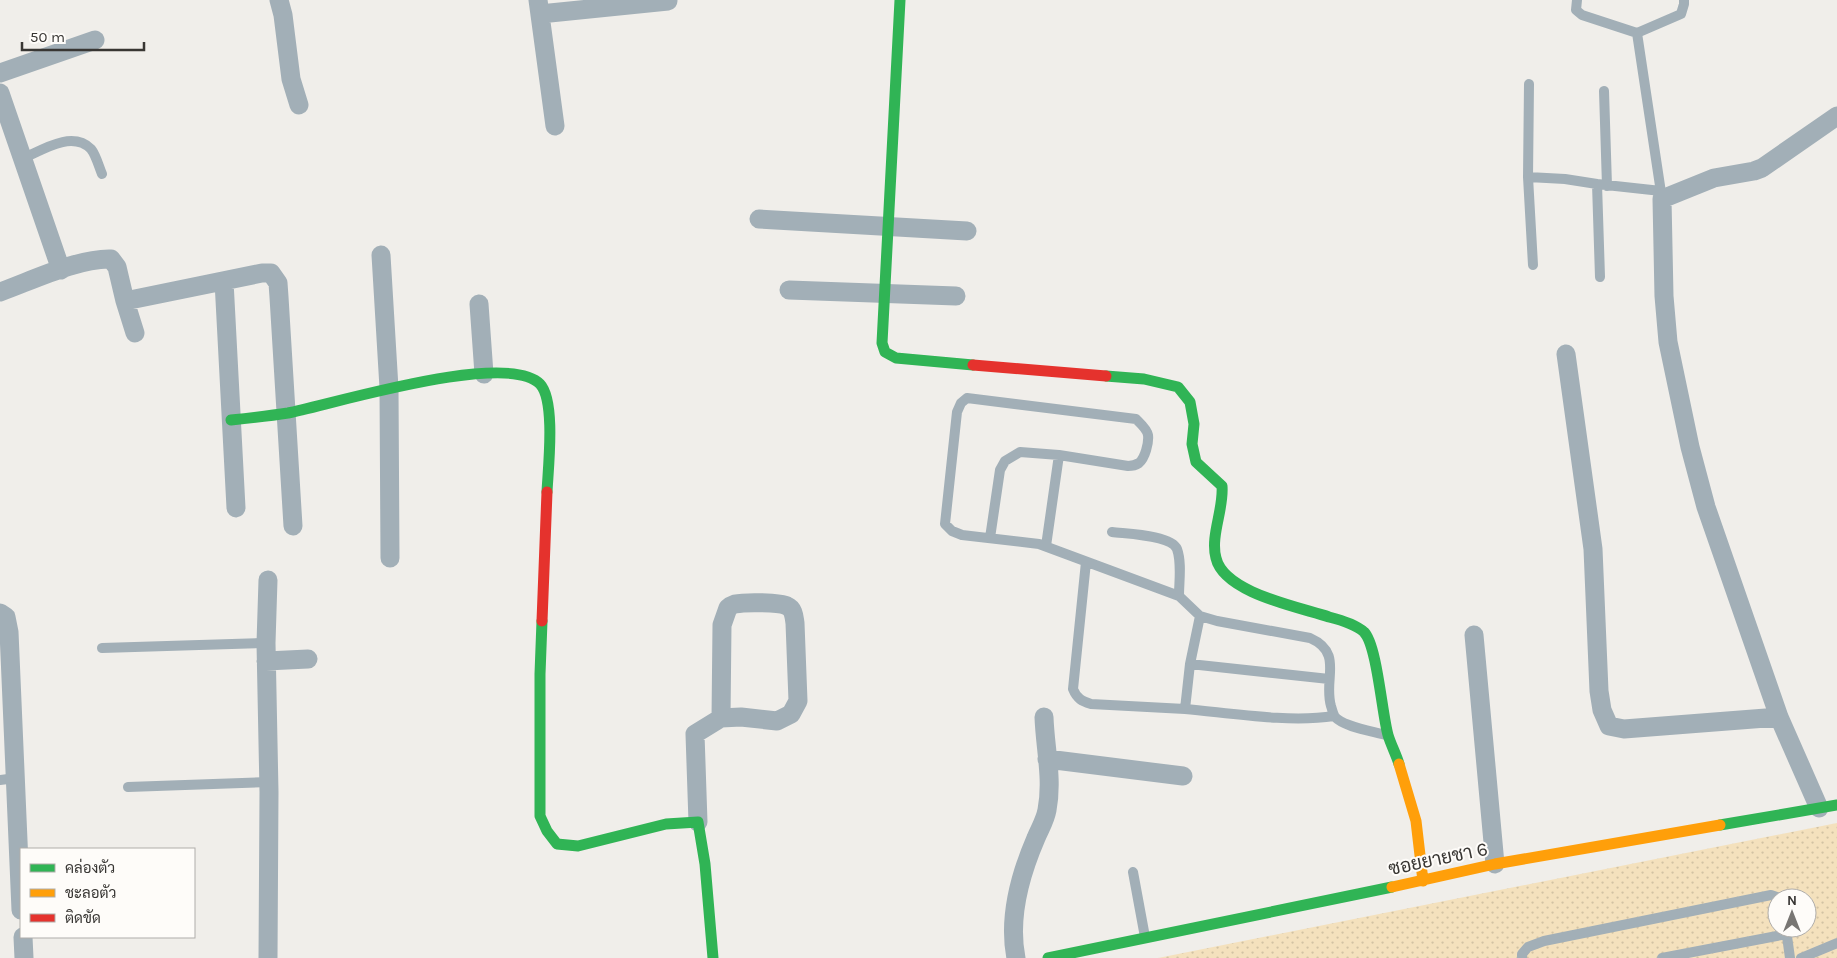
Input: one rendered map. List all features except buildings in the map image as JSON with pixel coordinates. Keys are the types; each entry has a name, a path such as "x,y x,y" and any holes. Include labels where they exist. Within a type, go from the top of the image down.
{"street":[{"path":"279,0 283,15 290,79 299,105"},
{"path":"900,0 881,337 882,349 890,358 1144,379 1178,387 1190,402 1194,424 1192,444 1196,462 1222,486 1224,498 1216,537 1215,556 1220,570 1254,593 1350,623 1364,633 1373,652 1388,736 1399,762 1416,821 1423,881"},
{"path":"555,126 539,7 668,1"},
{"path":"0,73 96,40"},
{"path":"0,93 61,270"},
{"path":"1828,806 1779,717 1706,507 1690,447 1668,342 1664,296 1661,195 1714,178 1762,168 1837,116"},
{"path":"759,219 967,231"},
{"path":"381,256 389,388 390,558"},
{"path":"0,292 97,259 111,259 117,267 135,333"},
{"path":"125,301 262,272 271,273 278,282 293,526"},
{"path":"224,281 236,508"},
{"path":"789,290 956,296"},
{"path":"479,304 484,374"},
{"path":"1566,354 1593,549 1599,691 1602,710 1609,726 1624,729 1779,717"},
{"path":"231,420 287,413 389,388 458,376 495,373 527,376 540,384 546,395 550,418 540,694 540,816 546,831 557,844 578,846 666,824 698,822"},
{"path":"268,580 266,652 269,782 268,958"},
{"path":"713,958 705,864 698,822 695,734 721,718 777,721 791,714 798,701 795,624 794,614 789,606 781,604 735,604 728,608 722,625 721,718"},
{"path":"0,613 6,617 9,632 8,779 20,900"},
{"path":"1474,635 1495,864"},
{"path":"266,652 308,659"},
{"path":"1016,958 1013,941 1014,912 1022,878 1046,816 1050,796 1044,718"},
{"path":"1047,759 1184,776"},
{"name":"ซอยยายชา 6","path":"1048,958 1423,881 1495,864 1828,806"},
{"path":"23,938 24,958"}],"lane":[{"path":"1577,0 1576,10 1582,15 1637,33 1681,14 1684,0"},
{"path":"1528,177 1566,179 1661,195 1637,33"},
{"path":"1529,84 1528,177 1534,265"},
{"path":"1600,277 1604,91"},
{"path":"22,158 61,142 72,141 82,143 92,150 102,174"},
{"path":"990,538 1000,470 1005,461 1020,452 1058,454 1128,466 1138,464 1145,452 1148,434 1143,425 1136,419 968,398 961,403 957,412 946,524 952,531 962,535 1046,546 1078,557 1086,562 1179,596 1200,616 1217,621 1310,638 1320,642 1327,651 1331,662 1328,698 1334,716 1343,723 1388,736"},
{"path":"1046,546 1058,454"},
{"path":"1112,532 1163,539 1171,542 1176,548 1179,558 1179,596"},
{"path":"1086,562 1073,689 1080,700 1091,704 1184,709 1287,718 1334,716"},
{"path":"1184,709 1190,664 1200,616"},
{"path":"102,648 266,652"},
{"path":"1190,664 1329,679"},
{"path":"128,786 269,782"},
{"path":"1134,872 1145,938"},
{"path":"1522,958 1522,954 1528,946 1544,941 1767,896"},
{"path":"1662,958 1767,935"},
{"path":"1787,938 1790,958"},
{"path":"1801,958 1837,943"}],"shaded area":[{"path":"1837,823 1837,958 1158,958"}],"traffic: fast":[{"path":"900,0 882,343 885,352 896,358 973,365"},
{"path":"231,420 288,413 418,382 493,373 522,375 540,384 548,405 550,436 547,492"},
{"path":"1106,376 1144,379 1178,387 1190,402 1194,424 1192,444 1196,462 1222,486 1215,550 1216,558 1222,570 1233,581 1264,597 1343,621 1364,632 1369,639 1376,665 1388,735 1399,764"},
{"path":"542,621 540,816 547,831 557,844 578,846 666,824 698,822 705,864 713,958"},
{"path":"1720,825 1837,805"},
{"path":"1048,958 1392,887"}],"traffic: slow":[{"path":"1399,764 1416,821 1423,881"},
{"path":"1392,887 1495,864 1720,825"}],"traffic: jam":[{"path":"973,365 1106,376"},
{"path":"542,621 547,492"}]}
